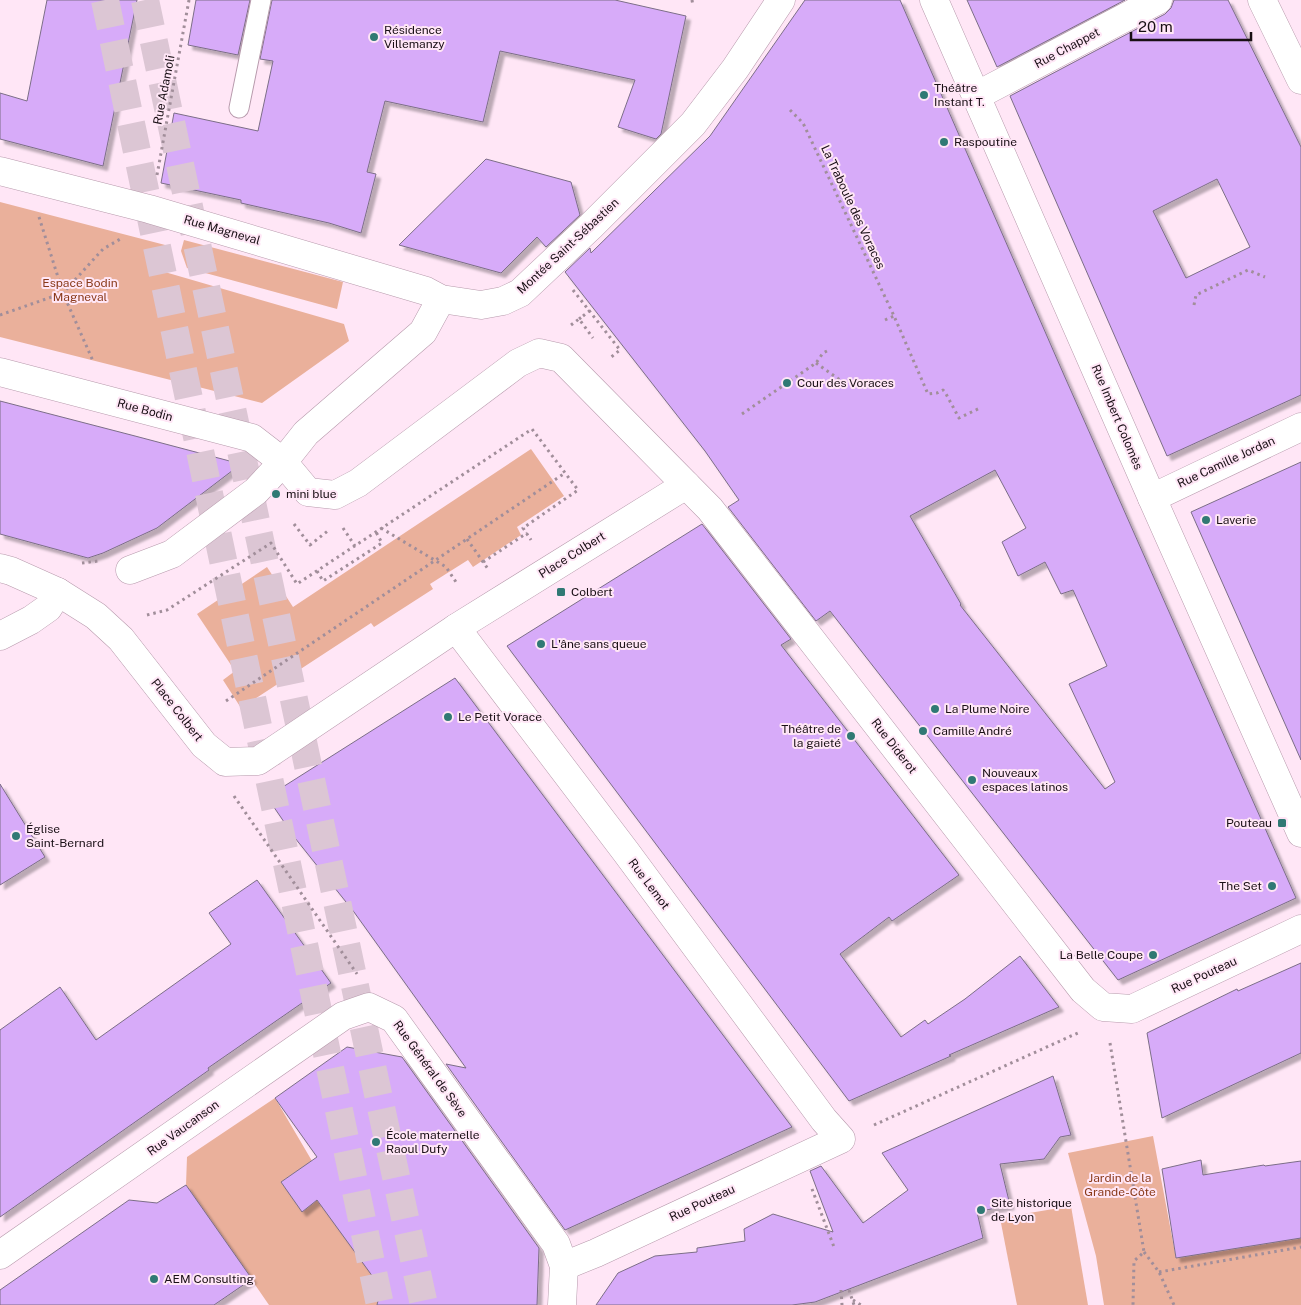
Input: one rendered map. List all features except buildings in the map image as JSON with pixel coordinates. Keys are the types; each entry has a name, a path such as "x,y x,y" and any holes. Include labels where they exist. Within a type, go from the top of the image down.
{"street":[{"name":"Montée Saint-Sébastien","path":"441,299 480,305 503,301 520,293 591,226 693,124 735,69 781,0"},
{"name":"Rue Imbert Colomès","path":"934,0 1301,833"},
{"name":"Rue Chappet","path":"976,96 1158,0"},
{"path":"1262,0 1301,80"},
{"name":"Rue Magneval","path":"0,170 149,209 426,291 441,299"},
{"path":"130,570 172,554 256,491 284,462 306,433 423,332 441,299"},
{"path":"284,462 308,492 335,495 358,483 518,363 539,353 560,358 686,485"},
{"name":"Rue Bodin","path":"0,372 252,438 284,462"},
{"name":"Rue Camille Jordan","path":"1152,498 1301,426"},
{"name":"Place Colbert","path":"0,568 58,592 96,616 121,639 204,745 225,762 258,761 456,628 686,485"},
{"name":"Rue Diderot","path":"686,485 710,509 1083,990 1103,1007"},
{"path":"0,636 31,620 48,608 58,592"},
{"name":"Rue Lemot","path":"456,628 620,844 824,1120 841,1139"},
{"name":"Rue Pouteau","path":"1103,1007 1132,1009 1301,929"},
{"name":"Rue Vaucanson","path":"0,1255 343,1016 369,1007"},
{"name":"Rue Général de Sève","path":"369,1007 394,1019 556,1244 564,1266"},
{"name":"Rue Pouteau","path":"564,1266 841,1139"},
{"path":"562,1305 564,1266"}],"lane":[{"path":"239,108 261,0"}],"path":[{"name":"Rue Adamoli","path":"155,183 189,0"},
{"path":"692,0 693,6"},
{"name":"La Traboule des Voraces","path":"790,110 804,123 894,316 928,394 943,390 959,418 980,408"},
{"path":"38,214 63,293 92,360 93,397"},
{"path":"0,315 63,293 103,249 127,235"},
{"path":"1194,305 1196,295 1248,270 1265,277"},
{"path":"569,285 620,350 610,359 605,352"},
{"path":"593,308 577,320 599,344"},
{"path":"885,320 894,316"},
{"path":"742,414 816,363 823,353 827,351"},
{"path":"816,363 840,380"},
{"path":"144,616 168,610 271,543 297,584 532,429 578,490 523,528 527,533 483,562"},
{"path":"226,701 565,474"},
{"path":"289,517 310,545 334,526"},
{"path":"340,523 355,546"},
{"path":"381,528 446,566 459,586"},
{"path":"317,571 323,581 382,543 376,532"},
{"path":"466,539 492,576"},
{"path":"79,563 85,564 100,560"},
{"path":"232,794 348,960"},
{"path":"875,1124 1083,1031"},
{"path":"1110,1043 1144,1252 1159,1272 1174,1305"},
{"path":"809,1181 834,1248"},
{"path":"1159,1272 1301,1247"},
{"path":"1133,1305 1134,1261 1144,1252"},
{"path":"841,1290 842,1305"},
{"path":"850,1290 854,1305"},
{"path":"853,1300 860,1305"}],"green space":[{"name":"Espace Bodin Magneval","path":"0,202 169,246 151,268 344,324 349,341 262,403 0,337"},
{"path":"184,240 343,282 337,309 187,268 181,251"},
{"path":"531,449 564,496 517,527 521,535 473,567 468,560 430,584 433,589 374,627 371,623 241,708 223,680 235,671 197,614 267,567 293,607"},
{"path":"275,1098 312,1161 281,1182 302,1211 317,1200 382,1283 377,1305 269,1305 186,1185 187,1157"},
{"name":"Jardin de la Grande-Côte","path":"1153,1136 1176,1258 1301,1238 1301,1305 1104,1305 1096,1256 1068,1153"},
{"path":"1071,1206 1088,1305 1017,1305 1000,1218"}],"tunnel":[{"path":"105,0 380,1305"},
{"path":"145,0 424,1305"}],"place":[{"name":"Résidence Villemanzy","path":"374,37"},
{"name":"Théâtre Instant T.","path":"924,95"},
{"name":"Raspoutine","path":"944,142"},
{"name":"Cour des Voraces","path":"787,383"},
{"name":"mini blue","path":"276,494"},
{"name":"Laverie","path":"1206,520"},
{"name":"Colbert","path":"561,592"},
{"name":"L'âne sans queue","path":"541,644"},
{"name":"La Plume Noire","path":"935,709"},
{"name":"Le Petit Vorace","path":"448,717"},
{"name":"Camille André","path":"923,731"},
{"name":"Théâtre de la gaieté","path":"851,736"},
{"name":"Nouveaux espaces latinos","path":"972,780"},
{"name":"Pouteau","path":"1282,823"},
{"name":"Église Saint-Bernard","path":"16,836"},
{"name":"The Set","path":"1272,886"},
{"name":"La Belle Coupe","path":"1153,955"},
{"name":"École maternelle Raoul Dufy","path":"376,1142"},
{"name":"Site historique de Lyon","path":"981,1210"},
{"name":"AEM Consulting","path":"154,1279"}]}
